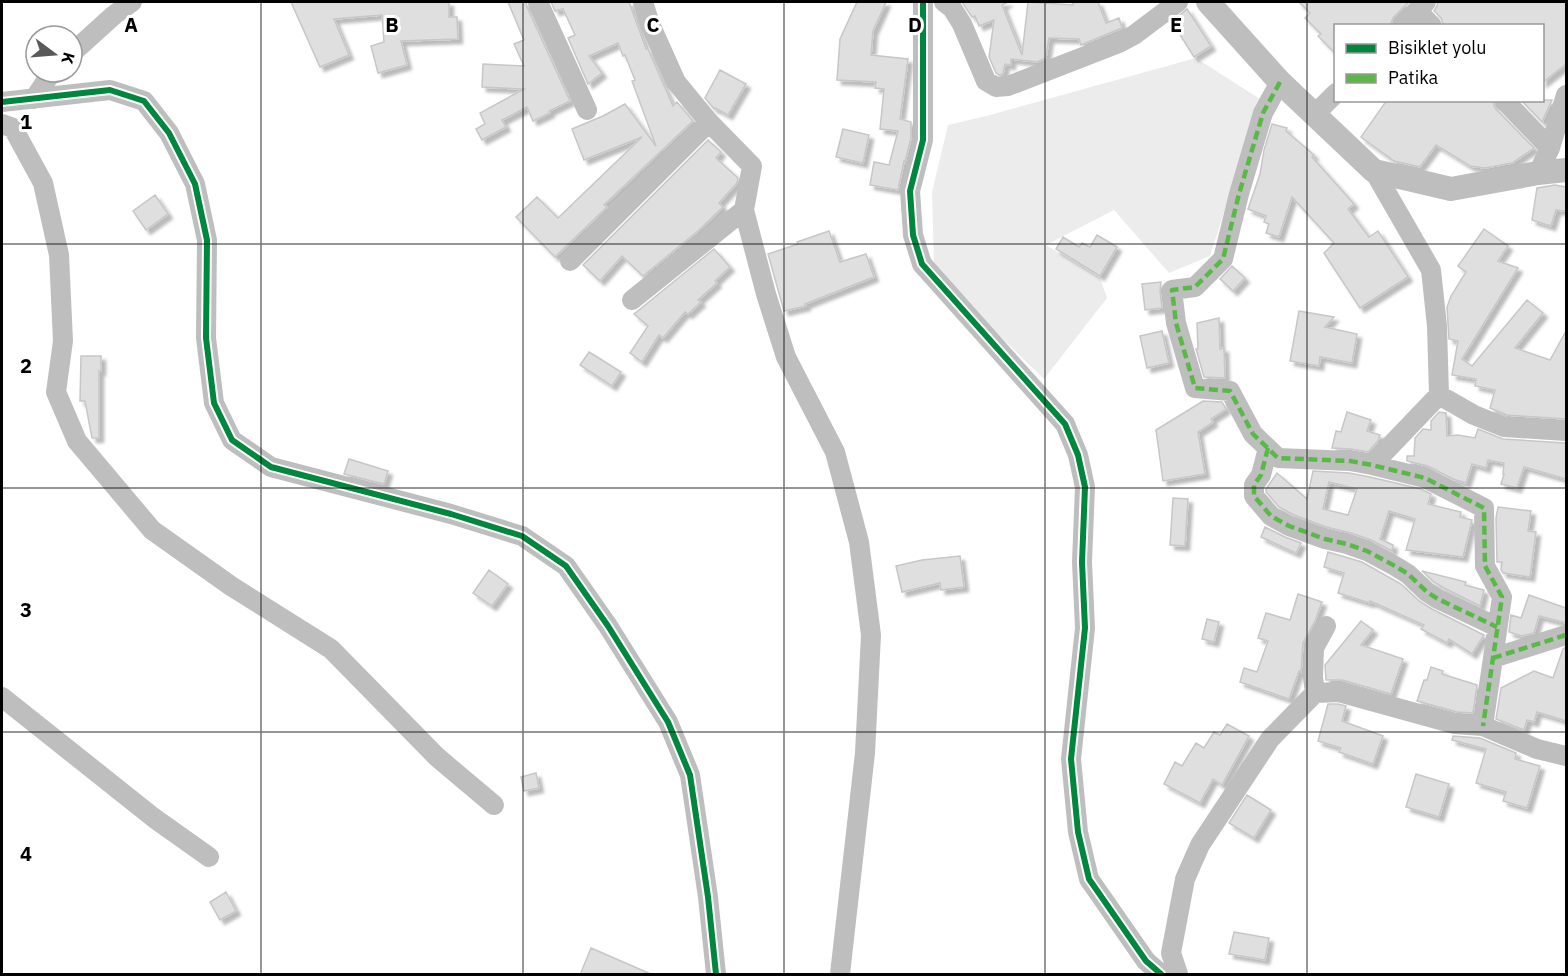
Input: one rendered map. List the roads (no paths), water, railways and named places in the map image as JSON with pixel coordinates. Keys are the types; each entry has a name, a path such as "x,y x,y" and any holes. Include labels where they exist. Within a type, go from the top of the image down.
{"street":[{"path":"84,42 132,2"},
{"path":"538,2 587,110"},
{"path":"643,2 650,24 676,82 709,122 752,166 744,210 766,294 786,357 835,452 859,542 871,635 865,753 840,975"},
{"path":"923,2 922,140 910,191 913,235 922,264 1065,424 1078,455 1085,487 1082,562 1085,628 1071,759 1078,832 1089,879 1146,961 1161,975"},
{"path":"944,2 952,8 962,24 986,81 996,87 1008,86 1119,43 1134,35 1178,2"},
{"path":"1208,2 1280,82 1374,171 1431,270 1437,326 1439,395 1372,465"},
{"path":"1404,24 1421,6 1431,24"},
{"path":"1280,82 1263,113 1223,259 1195,287 1172,290 1176,323 1195,388 1230,391 1253,434 1278,458 1339,460 1372,465 1425,478 1484,508 1485,566 1502,597 1483,726"},
{"path":"34,99 44,84"},
{"path":"2,102 110,90 144,101 169,133 195,184 207,240 206,338 214,403 232,441 272,466 451,514 522,536 566,566 609,626 668,722 690,775 708,897 716,975"},
{"path":"1315,114 1334,94"},
{"path":"1538,173 1550,148 1566,95"},
{"path":"1506,102 1550,148"},
{"path":"570,261 709,122"},
{"path":"2,124 13,128 43,183 59,255 63,341 56,392 77,441 152,530 231,586 331,649 437,757 494,805"},
{"path":"1374,171 1451,189 1566,170"},
{"path":"633,300 744,210"},
{"path":"1439,395 1474,415 1504,427 1566,431"},
{"path":"1268,448 1261,475 1254,485 1254,496 1271,516 1289,526 1367,551 1408,574 1438,599 1497,627"},
{"path":"1315,693 1314,648 1326,626"},
{"path":"1493,658 1566,635"},
{"path":"1178,975 1171,952 1185,879 1200,845 1270,739 1315,693 1339,692 1455,724 1483,726 1537,749 1566,756"},
{"path":"2,697 154,819 208,857"}]}
